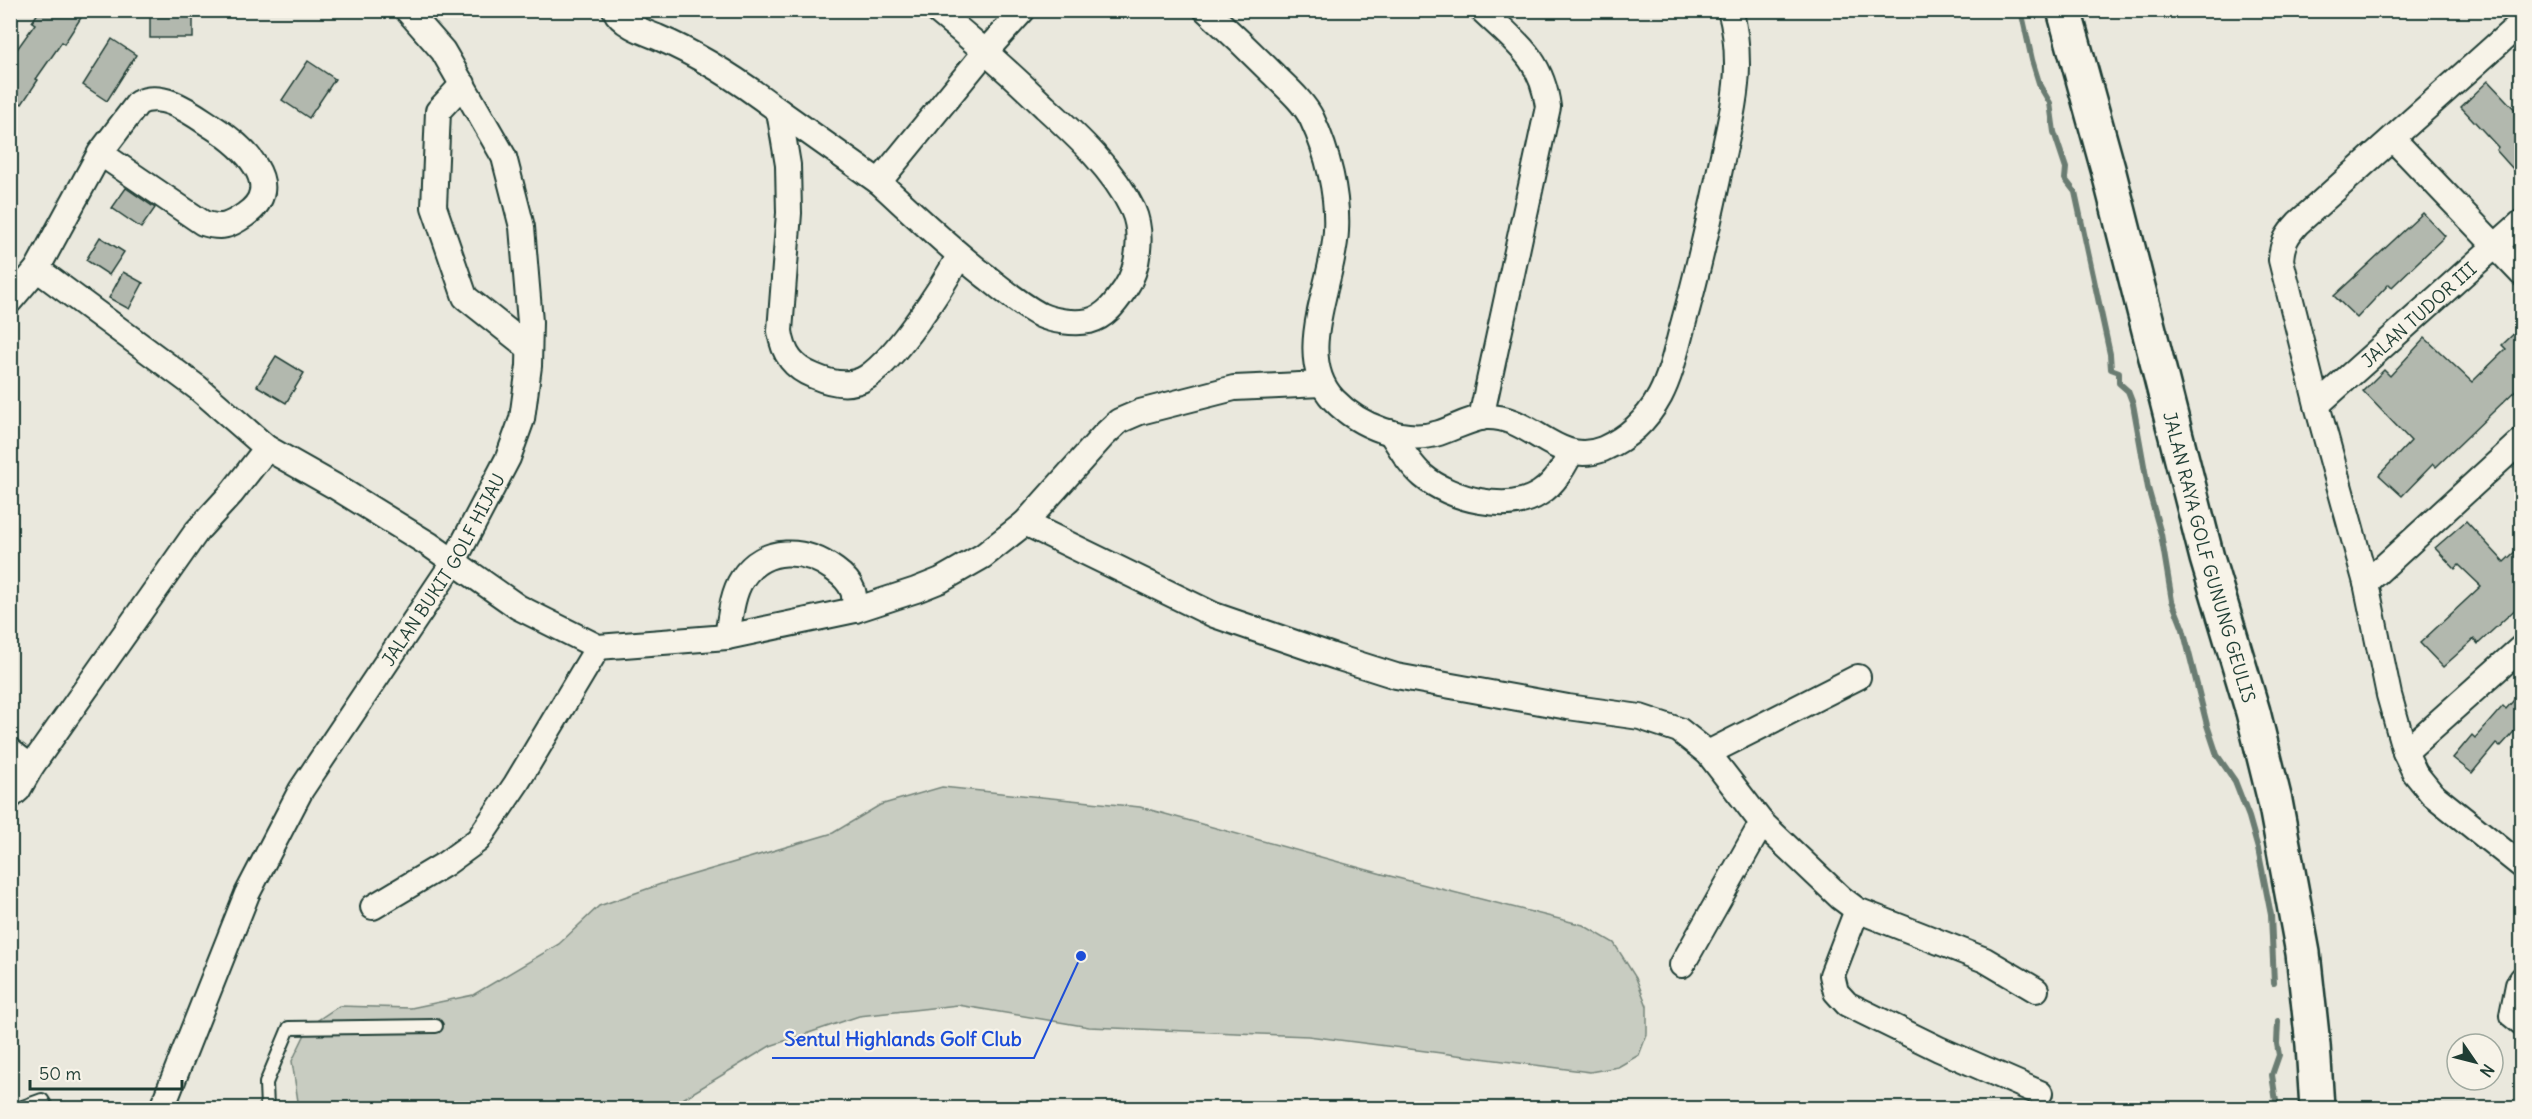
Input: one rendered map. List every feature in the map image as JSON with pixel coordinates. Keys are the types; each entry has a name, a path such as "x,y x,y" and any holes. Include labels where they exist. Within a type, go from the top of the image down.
{"main road":[{"name":"JALAN RAYA GOLF GUNUNG GEULIS","path":"2064,10 2108,169 2207,558 2253,712 2275,801 2303,953 2317,1108"}],"street":[{"name":"JALAN BUKIT GOLF HIJAU","path":"163,1106 248,894 302,790 453,563 508,458 522,419 530,348 530,322 522,227 504,157 443,51 407,10"},
{"path":"615,10 617,15 637,29 687,50 741,82 879,182 959,256 1010,296 1042,316 1072,322 1091,320 1112,307 1130,282 1139,245 1133,211 1112,178 1076,136 986,51 936,10"},
{"path":"879,182 986,51 1023,10"},
{"path":"1206,10 1289,90 1311,115 1321,141 1332,180 1336,235 1314,360 1321,384 1334,401 1358,420 1410,437 1436,434 1481,418 1498,417 1572,453 1589,454 1628,435 1647,416 1671,368 1696,277 1731,106 1737,67 1735,35 1730,10"},
{"path":"1481,418 1548,107 1544,81 1529,55 1482,10"},
{"path":"2522,22 2298,223 2289,232 2282,246 2281,260 2317,405 2366,584 2389,695 2405,752 2415,772 2432,794 2522,866"},
{"path":"463,84 438,111 434,207 465,297 530,348"},
{"path":"10,301 37,269 100,153 138,103 144,100 156,100 185,108 236,143 259,170 260,195 252,210 228,227 216,227 203,223 100,153"},
{"path":"778,111 788,165 789,213 780,331 782,346 790,360 803,372 830,384 849,383 866,378 884,362 912,328 959,256"},
{"path":"2393,139 2522,274"},
{"name":"JALAN TUDOR III","path":"2317,405 2522,222"},
{"path":"37,269 198,388 267,448 430,545 518,607 598,647 727,637 855,610 941,580 983,556 1025,523 1119,421 1140,412 1234,388 1321,384"},
{"path":"1390,432 1409,461 1424,476 1462,498 1493,503 1519,500 1539,494 1556,480 1572,453"},
{"path":"2366,584 2522,440"},
{"path":"10,796 18,790 31,767 197,531 231,494 267,448"},
{"path":"1025,523 1214,615 1396,676 1434,681 1568,707 1640,717 1678,730 1708,753 1762,823 1840,898 1857,910 1985,960 2036,990"},
{"path":"727,637 733,605 741,580 754,565 770,555 799,553 823,561 843,576 853,590 855,610"},
{"path":"373,907 445,864 478,840 516,784 598,647"},
{"path":"2405,752 2522,647"},
{"path":"1708,753 1858,677"},
{"path":"10,751 31,767"},
{"path":"1682,965 1762,823"},
{"path":"1857,910 1832,975 1836,992 1847,1004 1939,1049 2040,1093"},
{"path":"2522,980 2518,985 2512,1015 2522,1023"}],"lane":[{"path":"267,1108 266,1083 289,1028 436,1026"},
{"path":"20,1108 42,1100 47,1108"}],"shaded area":[{"path":"942,787 1140,807 1382,874 1583,925 1614,943 1636,978 1647,1006 1647,1034 1639,1055 1618,1067 1590,1072 1308,1036 1089,1027 958,1005 859,1016 770,1046 668,1108 299,1108 292,1061 309,1026 339,1006 411,1008 473,995 559,944 599,906 661,884 833,833 880,805"},
{"path":"2361,1100 2521,1105 2521,1108 2361,1108"}],"building":[{"path":"40,10 86,10 64,44 62,42 36,79 38,80 22,104 10,96 10,59 35,24 32,22"},
{"path":"150,10 193,10 193,38 150,38"},
{"path":"112,39 136,55 107,101 83,85"},
{"path":"308,61 335,79 309,118 282,100"},
{"path":"2488,81 2522,117 2522,179 2496,150 2498,147 2461,107"},
{"path":"126,188 155,208 141,228 112,208"},
{"path":"2423,213 2445,236 2392,287 2389,284 2357,318 2334,296"},
{"path":"100,237 124,252 109,275 86,260"},
{"path":"123,272 143,283 129,309 109,298"},
{"path":"2522,326 2522,384 2436,467 2433,464 2402,496 2379,475 2411,441 2363,391 2384,370 2390,376 2425,338 2472,382 2506,349 2502,345"},
{"path":"276,356 304,373 286,403 257,386"},
{"path":"2466,521 2504,562 2522,545 2522,603 2478,644 2474,639 2443,667 2420,643 2481,586 2459,565 2455,569 2435,548"},
{"path":"2522,691 2522,723 2500,747 2496,744 2472,773 2453,758 2472,735 2475,738 2503,706 2506,709"}],"waterway":[{"path":"2021,10 2040,86 2050,103 2054,132 2066,168 2065,179 2075,192 2110,354 2111,369 2119,372 2119,383 2128,391 2133,404 2148,488 2161,534 2172,601 2183,629 2207,725 2217,755 2235,781 2258,849 2271,915 2274,983"},
{"path":"2277,1108 2272,1075 2279,1055 2278,1021"}],"place":[{"name":"Sentul Highlands Golf Club","path":"1081,956"}]}
